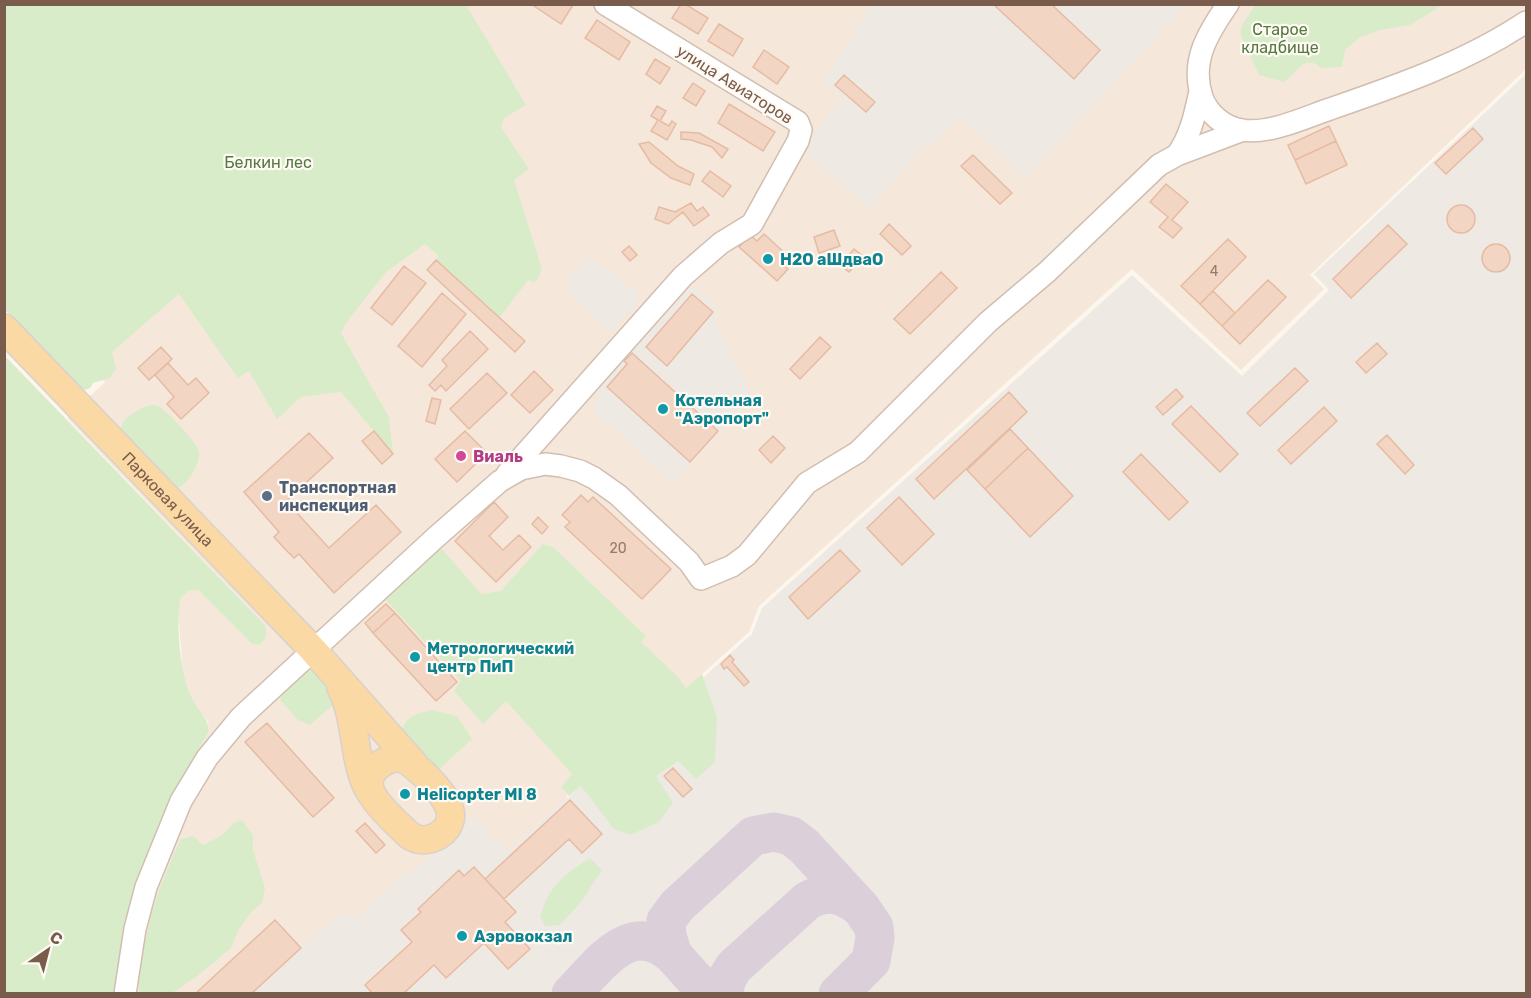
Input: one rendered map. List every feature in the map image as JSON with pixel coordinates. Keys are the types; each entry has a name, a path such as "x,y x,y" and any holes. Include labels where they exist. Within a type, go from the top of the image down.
{"main road":[{"name":"Парковая улица","path":"4,328 313,650 414,764"},
{"path":"332,671 348,705 362,771 367,788 372,795 415,839 431,840 440,834 450,821 447,802 414,764 399,757 383,761 375,768 369,780 372,795"}],"street":[{"name":"улица Авиаторов","path":"500,481 683,276 721,243 752,224 798,141 801,130 798,122 605,4"},
{"path":"1178,155 1192,128 1200,91 1200,58 1205,39 1228,4"},
{"path":"1200,91 1204,105 1226,125 1243,130 1264,130 1413,79 1459,60 1527,22"},
{"path":"125,993 135,930 146,887 170,824 193,778 207,758 242,717 500,481 521,469 545,464 561,465 580,471 618,495 689,562 701,579 732,566 747,555 807,483 858,452 988,322 1047,272 1159,165 1178,155 1243,130"}],"shaded area":[{"path":"5,5 1526,5 1526,69 1310,275 1324,289 1241,370 1132,269 759,606 749,632 566,796 602,834 355,994 114,993 129,906 150,847 170,800 209,731 208,722 191,697 183,675 178,609 181,596 190,590 198,590 251,643 267,632 265,625 67,418 105,382 5,277"},
{"path":"871,5 1186,5 1026,178 960,117 937,143 926,143 873,205 868,207 802,150 842,98 824,80"},
{"path":"1526,74 1526,993 195,994 277,918 302,946 337,916 357,916 405,874 414,872 475,816 507,852 752,634 762,608 1132,275 1242,376 1329,290 1314,274"},
{"path":"584,258 594,260 638,293 635,307 611,330 605,329 567,290 567,279"},
{"path":"692,286 717,308 716,323 752,396 673,483 594,410 600,387"}],"green space":[{"name":"Белкин лес","path":"5,5 466,5 526,105 504,118 501,127 529,169 514,180 542,269 538,279 534,282 528,280 499,318 436,260 439,256 425,244 386,272 346,323 341,333 389,417 393,454 341,392 301,397 277,419 249,371 238,378 179,294 112,352 116,368 110,378 93,383 85,390 79,387 5,310"},
{"name":"Старое кладбище","path":"1255,5 1442,5 1410,25 1381,30 1360,37 1345,50 1342,67 1321,68 1310,62 1306,63 1284,82 1259,75 1241,36 1241,27"},
{"path":"4,355 266,628 266,636 259,645 251,643 198,590 190,590 181,597 178,619 181,659 186,684 209,731 170,800 150,847 129,906 114,993 5,993"},
{"path":"151,405 159,406 168,414 187,433 198,449 198,460 193,473 184,484 174,489 120,432 126,419"},
{"path":"543,544 553,547 646,636 641,642 677,676 686,688 702,674 717,717 715,762 696,779 678,761 656,776 673,803 659,822 630,835 614,829 581,786 569,796 561,787 572,774 506,701 483,724 454,691 461,681 386,600 364,619 359,616 430,551 442,549 481,594 501,591"},
{"path":"315,669 333,687 333,705 310,725 298,720 280,700 285,689 293,680"},
{"path":"432,710 457,716 472,739 436,772 400,737 407,721 420,713"},
{"path":"242,820 253,835 253,850 265,888 262,903 252,911 239,929 231,948 196,977 172,993 139,993 141,968 152,913 181,839 193,836 203,845 221,836 234,823"},
{"path":"590,858 602,870 581,902 560,925 545,926 540,916 553,888 572,870"}],"building":[{"path":"531,4 572,4 573,5 561,24"},
{"path":"681,4 685,4 708,18 698,34 672,18"},
{"path":"993,4 1051,4 1100,50 1074,79"},
{"path":"597,20 630,42 619,60 585,38"},
{"path":"719,24 743,39 733,56 708,41"},
{"path":"764,50 789,67 777,84 753,67"},
{"path":"655,59 670,68 660,84 646,74"},
{"path":"844,75 875,102 866,112 835,85"},
{"path":"693,83 705,91 696,106 683,98"},
{"path":"729,104 775,132 763,151 718,123"},
{"path":"657,106 666,111 660,121 669,126 672,121 676,124 667,140 651,131 658,120 651,116"},
{"path":"1329,126 1336,141 1295,160 1288,145"},
{"path":"1473,128 1483,139 1446,174 1435,163"},
{"path":"681,132 699,133 728,149 722,158 712,147 681,139"},
{"path":"1336,141 1347,165 1306,184 1295,160"},
{"path":"649,142 678,166 694,174 690,185 671,178 651,163 639,144"},
{"path":"973,155 1012,193 1000,204 961,166"},
{"path":"710,171 731,186 723,197 702,181"},
{"path":"1166,184 1188,202 1172,220 1182,228 1173,238 1159,227 1168,217 1150,202"},
{"path":"691,203 697,211 703,207 709,215 694,226 683,212 668,224 655,219 659,207 675,212"},
{"path":"1461,205 1471,209 1475,219 1471,229 1461,233 1451,229 1447,219 1451,209"},
{"path":"889,224 911,246 902,255 880,234"},
{"path":"1388,225 1407,244 1351,298 1333,279"},
{"path":"834,230 840,246 819,253 814,237"},
{"name":"H2O аШдваО","path":"764,234 787,255 781,262 788,269 777,281 739,247 750,235 757,241"},
{"path":"1228,239 1246,257 1200,304 1181,286"},
{"path":"1496,244 1506,248 1510,258 1506,268 1496,272 1486,268 1482,258 1486,248"},
{"path":"629,246 637,255 630,261 622,252"},
{"path":"854,249 863,256 849,272 840,265"},
{"path":"436,260 525,341 515,352 427,270"},
{"path":"404,266 426,283 392,325 371,308"},
{"path":"941,272 957,288 910,334 894,319"},
{"path":"1268,280 1286,297 1240,344 1222,326"},
{"path":"1213,291 1235,313 1222,326 1200,304"},
{"path":"442,293 466,314 422,367 398,346"},
{"path":"692,294 713,312 667,366 646,347"},
{"path":"470,331 488,349 446,391 441,385 435,391 429,385 447,366 442,360"},
{"path":"820,337 831,347 800,379 790,369"},
{"path":"1377,343 1387,354 1366,373 1356,362"},
{"path":"161,347 172,359 149,380 138,368"},
{"name":"Котельная \"Аэропорт\"","path":"632,353 718,431 690,462 607,387 627,364 624,361"},
{"path":"168,363 188,385 196,378 209,393 181,419 167,404 174,397 155,375"},
{"path":"1295,368 1308,381 1260,426 1247,413"},
{"name":"Виаль","path":"534,371 553,390 530,413 511,395"},
{"path":"487,373 507,393 469,429 450,409"},
{"path":"1176,389 1183,397 1163,415 1156,407"},
{"path":"1009,392 1027,412 934,499 916,479"},
{"path":"432,398 441,400 435,424 426,421"},
{"path":"1191,406 1238,454 1220,472 1172,424"},
{"path":"1324,407 1337,421 1291,464 1278,450"},
{"path":"1010,429 1028,448 985,489 967,470"},
{"path":"374,431 393,454 382,464 362,441"},
{"name":"Виаль","path":"465,431 487,453 457,482 435,459"},
{"path":"309,433 333,458 286,501 329,548 376,505 401,532 334,593 299,554 294,558 274,537 279,532 244,492"},
{"path":"1387,435 1414,465 1405,474 1377,444"},
{"path":"773,436 785,448 771,463 759,450"},
{"path":"1028,448 1073,496 1030,537 985,489"},
{"path":"1141,454 1188,502 1169,520 1123,472"},
{"path":"581,495 588,502 593,497 671,569 642,599 565,527 570,522 562,515"},
{"path":"899,497 934,534 902,565 867,528"},
{"path":"494,502 508,517 489,536 503,550 519,535 531,547 496,582 455,541"},
{"path":"538,517 548,527 542,534 532,524"},
{"path":"840,550 860,571 808,619 789,597"},
{"path":"386,604 395,613 373,633 365,623"},
{"name":"Метрологический центр ПиП","path":"395,613 457,682 436,701 373,633"},
{"path":"730,655 734,660 732,662 749,682 744,686 727,667 724,669 721,664"},
{"path":"267,723 334,798 313,817 245,742"},
{"path":"673,768 692,789 683,797 664,776"},
{"path":"570,800 602,834 582,853 569,839 504,899 485,879"},
{"path":"365,823 385,845 376,853 356,831"},
{"name":"Аэровокзал","path":"474,867 516,912 505,922 530,949 508,969 484,943 446,978 434,965 403,994 373,994 365,985 412,942 401,930 421,912 418,909 459,870 464,876"},
{"path":"275,920 301,948 251,994 195,994"}],"taxiway":[{"path":"708,994 673,955 667,936 666,921 677,906 753,836 774,832 791,836 804,846 861,908 874,927 875,938 871,961 838,994"},
{"path":"724,994 726,980 734,967 807,901 829,894 842,896 861,908"},
{"path":"571,994 605,959 629,943 643,941 657,945 673,955"}],"place":[{"name":"H2O аШдваО","path":"768,259"},
{"name":"Котельная \"Аэропорт\"","path":"663,409"},
{"name":"Виаль","path":"461,456"},
{"name":"Транспортная инспекция","path":"267,496"},
{"name":"Метрологический центр ПиП","path":"415,657"},
{"name":"Helicopter MI 8","path":"405,794"},
{"name":"Аэровокзал","path":"462,936"}]}
